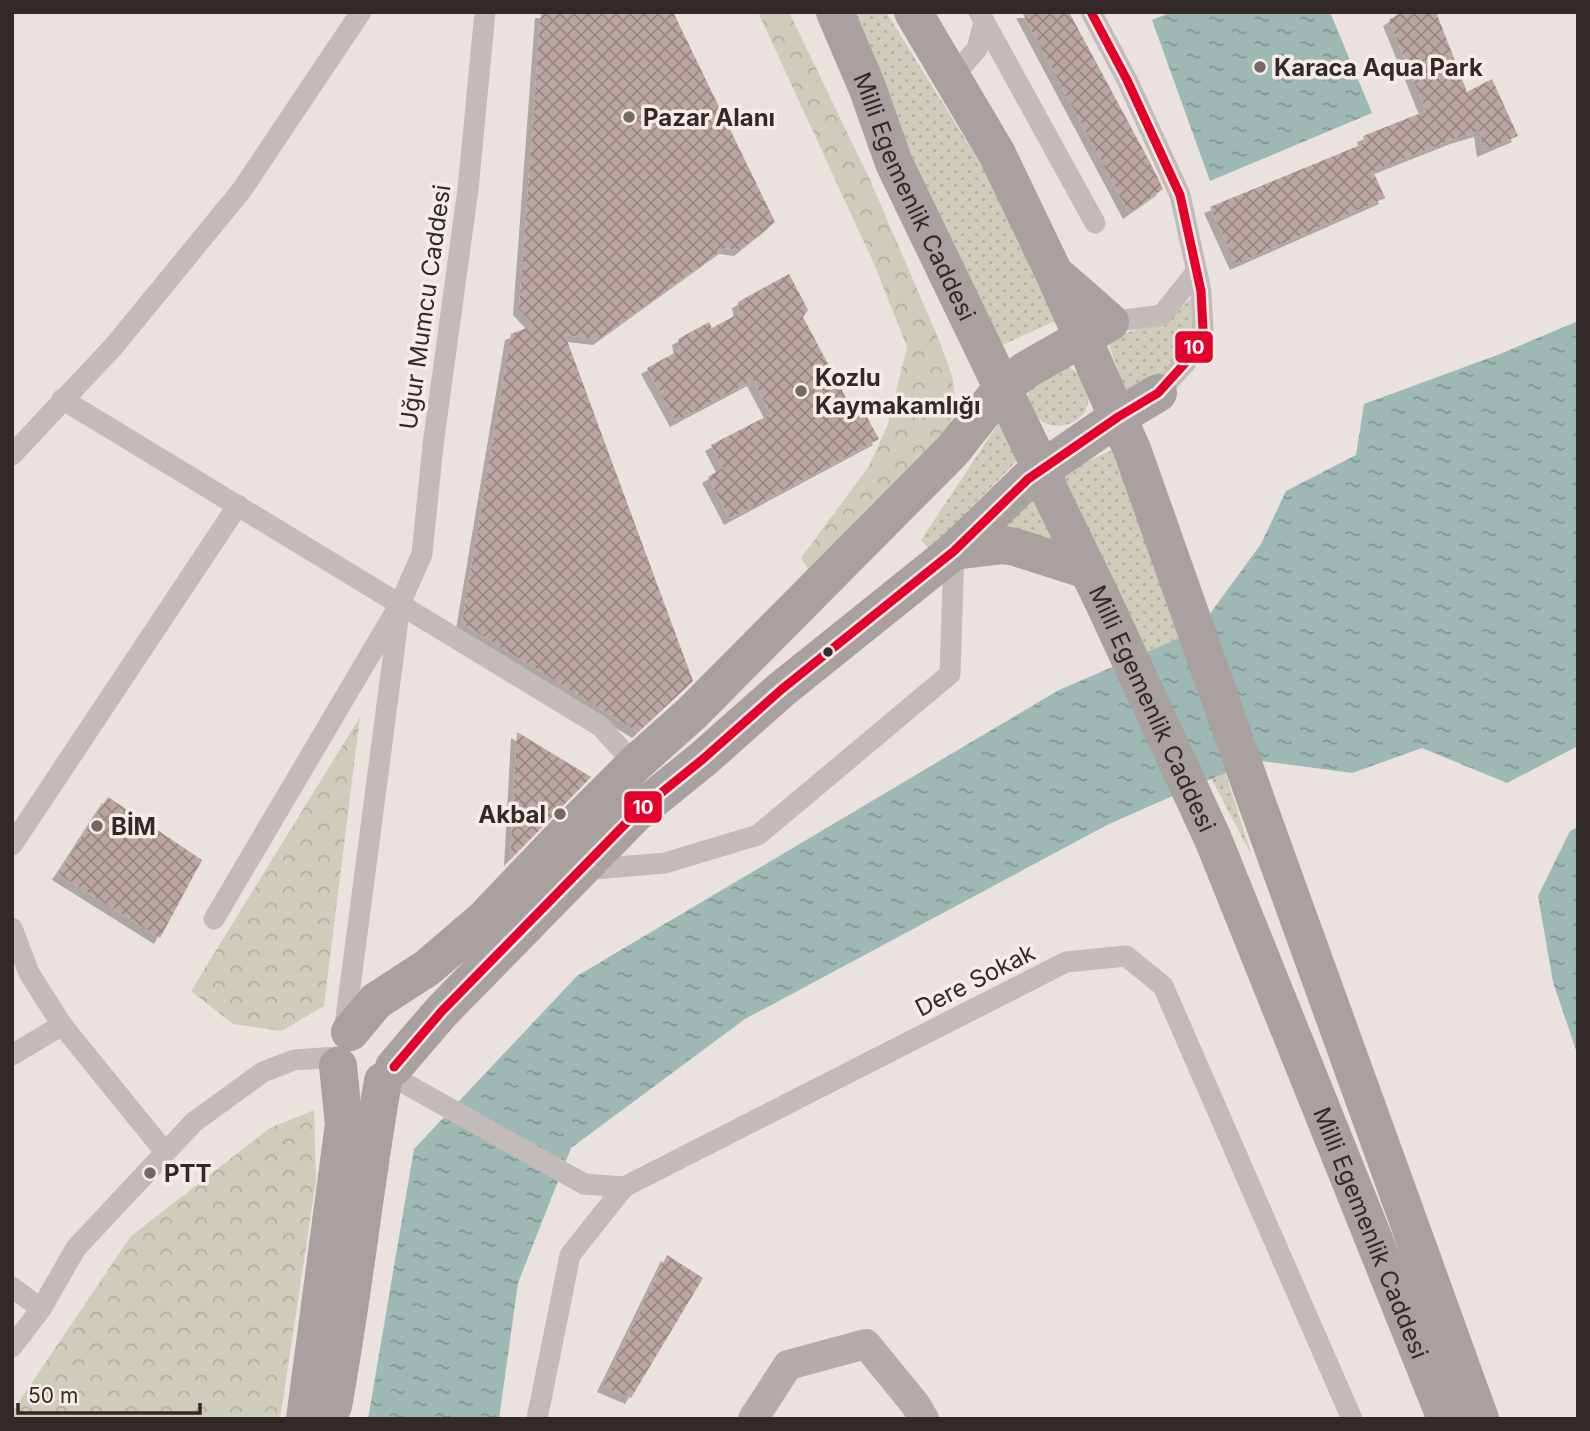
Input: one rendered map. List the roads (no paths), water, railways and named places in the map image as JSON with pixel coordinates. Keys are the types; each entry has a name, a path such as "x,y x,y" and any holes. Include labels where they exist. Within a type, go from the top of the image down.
{"highway":[{"name":"Milli Egemenlik Caddesi","path":"835,12 867,88 894,163 1041,468 1213,839 1446,1419"},
{"path":"305,1419 344,1124 342,1048 376,1001 427,968 482,920 635,764 692,713 953,450 1002,388 1026,370 1096,329 1054,273 996,154 953,76 926,16"},
{"name":"Milli Egemenlik Caddesi","path":"1096,329 1118,416 1175,567 1258,806 1480,1419"},
{"path":"953,450 974,405 983,351"},
{"path":"342,1048 349,1080 357,1085 375,1085 389,1074 442,1011 635,814 703,759 782,689 954,551 1041,468 1118,416 1158,393"},
{"path":"1133,452 1158,393"},
{"path":"954,551 1003,545 1015,547 1095,586"},
{"path":"331,1419 347,1332 368,1166 389,1074 396,1058 395,1048 384,1033 367,1027 342,1048"}],"street":[{"path":"12,455 114,346 241,191 361,12"},
{"name":"Uğur Mumcu Caddesi","path":"400,604 422,554 433,445 468,189 485,12"},
{"path":"1091,12 1127,80 1180,195 1201,291 1203,330 1186,362 1158,393"},
{"path":"953,76 977,49 981,17"},
{"path":"981,17 1095,223"},
{"path":"1096,329 1162,315 1196,272"},
{"path":"62,399 600,726 635,764"},
{"path":"12,845 238,505"},
{"path":"578,870 665,863 758,835 950,674 954,551"},
{"path":"214,919 400,604"},
{"path":"12,1347 41,1309 76,1248 194,1122 263,1072 294,1060 342,1048 400,604"},
{"path":"12,928 29,973 62,1025 165,1152"},
{"name":"Dere Sokak","path":"624,1187 1066,962 1126,956 1163,986 1352,1419"},
{"path":"12,1055 62,1025"},
{"path":"389,1074 584,1184 624,1187"},
{"path":"537,1419 570,1255 624,1187"},
{"path":"12,1287 41,1309"},
{"path":"753,1419 788,1364 866,1344 924,1419"}],"water":[{"name":"Karaca Aqua Park","path":"1171,12 1330,12 1372,113 1210,181 1152,20"},
{"path":"1578,321 1578,746 1507,783 1422,748 1352,773 1254,760 1107,825 745,1019 571,1148 518,1283 499,1419 368,1419 414,1149 577,976 1059,690 1198,630 1261,544 1286,491 1356,455 1364,404 1500,354"},
{"path":"1578,827 1578,1056 1553,982 1538,896 1570,831"}],"place":[{"name":"Karaca Aqua Park","path":"1260,67"},
{"name":"Pazar Alanı","path":"629,117"},
{"name":"Kozlu Kaymakamlığı","path":"801,391"},
{"name":"Akbal","path":"560,814"},
{"name":"BİM","path":"97,826"},
{"name":"PTT","path":"150,1173"}]}
